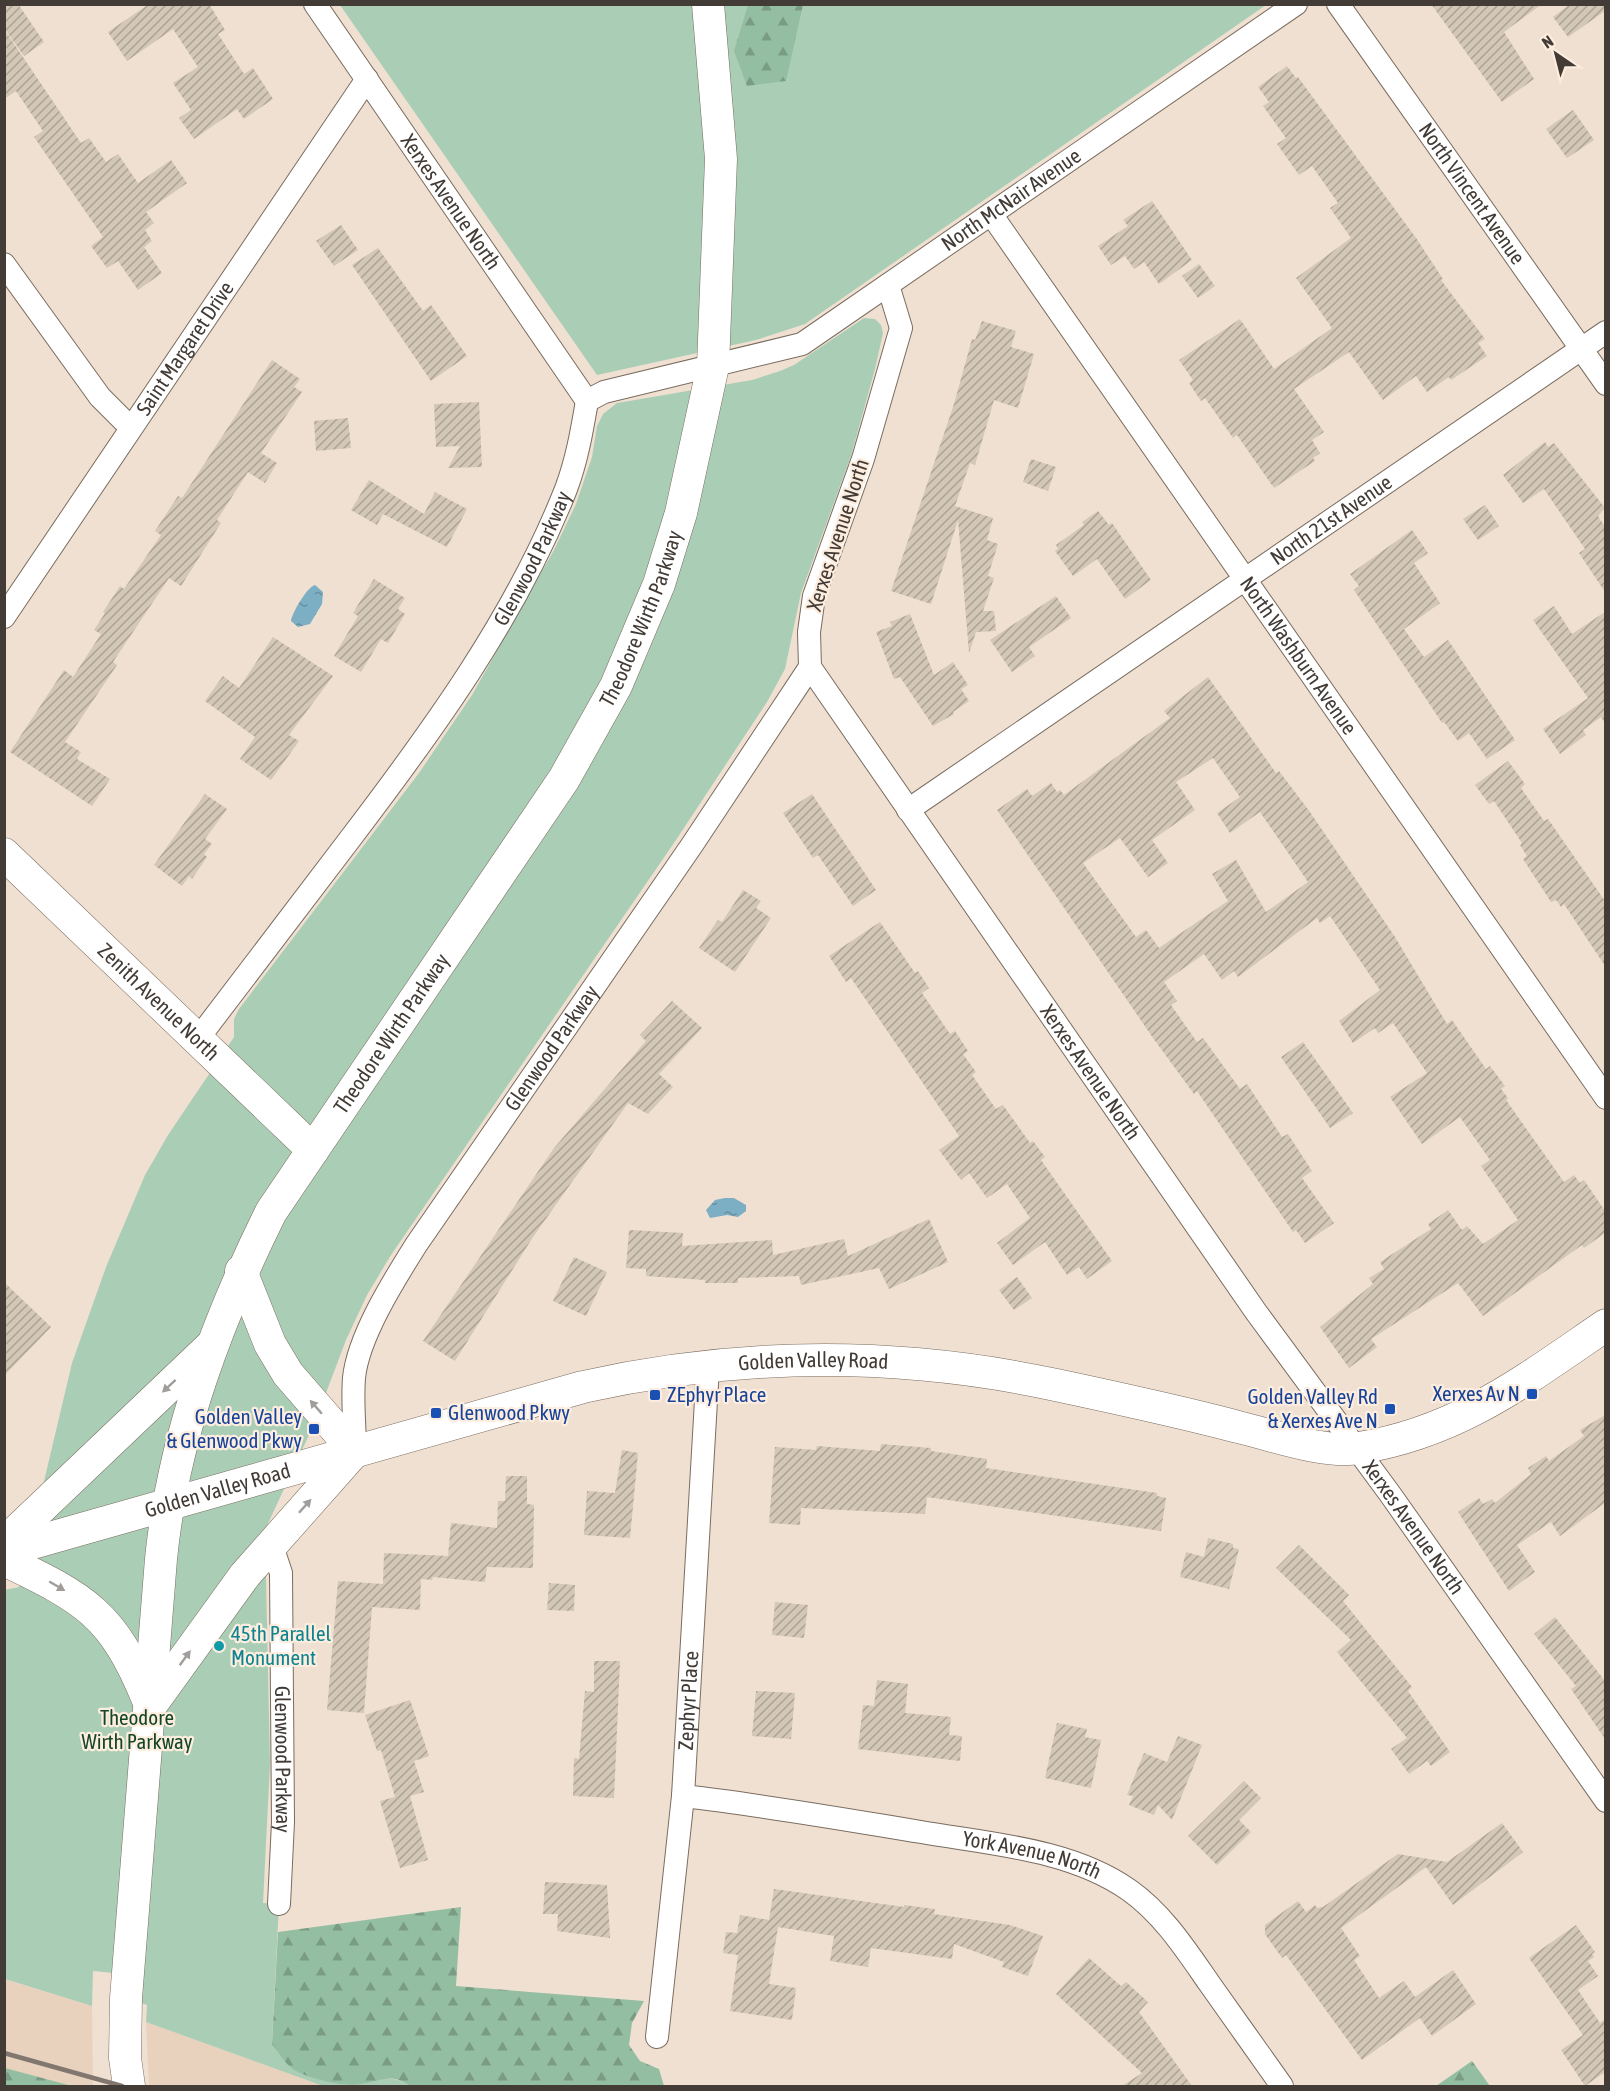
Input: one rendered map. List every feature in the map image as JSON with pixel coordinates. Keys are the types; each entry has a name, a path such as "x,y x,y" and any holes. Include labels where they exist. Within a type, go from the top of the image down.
{"street":[{"name":"Xerxes Avenue North","path":"315,4 587,400"},
{"name":"Theodore Wirth Parkway","path":"129,2086 125,2058 126,1998 166,1507 212,1346 241,1272 271,1212 564,778 616,686 662,574 681,513 713,366 721,159 708,4"},
{"name":"North McNair Avenue","path":"713,366 802,344 1296,4"},
{"name":"North Vincent Avenue","path":"1338,4 1605,384"},
{"name":"Saint Margaret Drive","path":"4,617 367,79"},
{"name":"North Washburn Avenue","path":"991,214 1605,1098"},
{"path":"4,264 100,397 131,428"},
{"name":"Xerxes Avenue North","path":"888,285 901,328 863,459 814,596 809,632 810,667 1256,1312 1357,1448 1605,1801"},
{"name":"North 21st Avenue","path":"908,810 1605,332"},
{"path":"587,400 604,392 713,366"},
{"name":"Glenwood Parkway","path":"197,1040 403,770 481,652 532,561 567,487 580,443 587,400"},
{"name":"Glenwood Parkway","path":"355,1451 354,1378 357,1361 385,1295 416,1245 692,845 810,667"},
{"name":"Zenith Avenue North","path":"4,854 313,1150"},
{"path":"150,1706 244,1575 355,1451 288,1374 270,1344 241,1272"},
{"name":"Golden Valley Road","path":"4,1551 166,1507 583,1387 644,1373 708,1366 820,1359 957,1366 1064,1387 1238,1426 1300,1444 1357,1448 1430,1430 1469,1414 1605,1325"},
{"path":"4,1543 212,1346"},
{"name":"Zephyr Place","path":"657,2037 683,1796 708,1366"},
{"name":"Glenwood Parkway","path":"271,1543 281,1573 284,1822 279,1904"},
{"path":"4,1560 55,1584 89,1606 110,1626 132,1661 150,1706"},
{"name":"York Avenue North","path":"683,1796 756,1804 1014,1849 1079,1864 1103,1875 1129,1890 1176,1936 1282,2086"}],"shaded area":[{"path":"4,1979 92,2006 93,2086 5,2086"},
{"path":"146,2022 323,2086 149,2086"}],"green space":[{"path":"340,5 1266,5 805,324 756,340 597,375"},
{"path":"748,5 803,5 786,81 747,86 734,51"},
{"name":"Theodore Wirth Parkway","path":"864,318 875,319 881,325 883,333 875,369 851,456 801,593 785,669 767,702 676,840 391,1255 367,1295 346,1340 315,1422 265,1530 270,1764 263,1903 279,1904 272,2044 361,2084 374,2080 392,2079 410,2086 323,2086 146,2022 147,2005 112,1993 114,1973 93,1971 92,2006 5,1979 4,1590 19,1587 72,1363 106,1267 145,1175 168,1135 234,1037 234,1019 239,1009 419,773 472,695 554,550 576,504 592,457 597,426 603,414 617,403 752,380 780,371 794,365"},
{"path":"461,1907 456,1986 644,2001 632,2023 629,2045 640,2061 659,2069 664,2086 410,2086 392,2078 354,2085 307,2076 287,2064 272,2044 278,1932"},
{"path":"1472,2061 1490,2086 1436,2086"},
{"path":"5,2068 72,2086 5,2086"}],"water":[{"path":"315,585 323,592 322,604 310,624 298,627 291,621 292,617 304,595"},
{"path":"734,1198 746,1205 746,1211 738,1217 727,1215 710,1218 706,1210 715,1200"}],"building":[{"path":"4,4 18,4 44,42 24,56 4,28"},
{"path":"149,4 209,4 225,30 218,34 244,74 253,68 273,99 244,119 237,109 194,139 179,118 191,110 173,83 198,67 173,29 127,61 108,32"},
{"path":"1431,4 1542,4 1504,32 1534,79 1502,102"},
{"path":"1570,4 1605,4 1605,11 1568,37 1553,17"},
{"path":"4,29 81,143 89,138 106,162 118,154 138,183 171,160 187,183 146,212 154,223 145,230 152,241 144,247 162,273 138,290 118,261 107,268 91,246 103,237 34,137 43,131 16,91 4,99"},
{"path":"1287,66 1296,78 1298,77 1416,238 1443,279 1441,280 1485,339 1478,343 1487,356 1451,380 1449,377 1427,392 1416,376 1383,400 1349,352 1294,389 1324,432 1312,440 1320,453 1313,458 1315,461 1274,488 1237,435 1233,438 1205,398 1201,401 1189,383 1193,380 1179,360 1240,319 1274,369 1332,328 1296,278 1351,238 1330,208 1338,203 1312,166 1299,175 1277,144 1286,138 1263,106 1269,102 1258,87"},
{"path":"1573,110 1594,140 1567,158 1546,129"},
{"path":"1152,201 1192,260 1159,284 1144,262 1134,269 1125,256 1111,265 1098,246 1128,226 1123,220"},
{"path":"341,225 358,250 334,266 316,241"},
{"path":"378,248 423,311 431,305 467,356 431,381 352,265"},
{"path":"1199,264 1215,286 1198,298 1182,276"},
{"path":"982,321 1016,331 1011,347 1034,354 1018,408 994,400 975,465 970,463 955,506 993,518 987,540 998,544 988,576 994,578 983,611 994,611 996,631 976,632 969,653 958,520 931,604 891,591 954,404 972,339 975,340"},
{"path":"272,360 300,379 294,387 302,392 261,453 277,463 265,483 248,472 217,520 221,523 181,586 169,578 113,662 117,665 65,742 81,752 77,759 110,779 92,806 10,752 64,670 73,677 101,634 94,630 105,613 103,612 120,586 124,589 161,535 155,531 178,496 182,498"},
{"path":"479,402 482,467 448,468 460,446 436,447 434,404"},
{"path":"348,418 351,448 316,451 314,421"},
{"path":"1545,442 1548,447 1554,443 1605,508 1598,516 1605,527 1605,592 1579,553 1585,549 1544,489 1523,503 1503,475"},
{"path":"1031,459 1056,467 1048,491 1023,482"},
{"path":"369,480 424,514 435,492 467,509 447,547 383,514 377,525 351,510"},
{"path":"1485,505 1499,526 1478,540 1463,519"},
{"path":"1098,511 1109,525 1112,523 1151,580 1125,599 1097,559 1073,576 1055,551 1058,549 1056,545 1084,525 1082,522"},
{"path":"1412,530 1428,553 1414,563 1440,603 1404,629 1424,657 1448,640 1515,740 1487,759 1469,733 1458,741 1444,722 1442,723 1354,590 1359,586 1350,574"},
{"path":"374,579 405,598 398,609 405,614 388,643 381,639 361,672 334,656 358,616 353,613"},
{"path":"1056,596 1071,618 1029,647 1035,656 1012,672 990,640"},
{"path":"1554,606 1572,634 1605,612 1605,723 1601,717 1583,730 1586,735 1560,754 1543,729 1588,698 1533,620"},
{"path":"910,614 934,675 953,662 968,685 961,689 969,701 953,712 954,714 933,726 900,677 894,679 876,632 892,626 890,622"},
{"path":"273,637 333,676 289,735 299,741 271,780 240,759 255,737 205,701 223,676 239,688"},
{"path":"1208,677 1276,773 1279,771 1310,812 1395,937 1447,1024 1452,1020 1486,1069 1490,1066 1505,1086 1501,1089 1508,1098 1506,1100 1564,1182 1574,1175 1580,1183 1584,1180 1605,1211 1605,1233 1584,1248 1582,1245 1483,1316 1458,1283 1371,1339 1377,1347 1349,1368 1320,1327 1373,1284 1369,1278 1384,1269 1380,1262 1431,1229 1428,1224 1448,1210 1462,1230 1467,1226 1483,1244 1518,1220 1481,1166 1490,1160 1460,1117 1422,1144 1390,1097 1427,1073 1393,1023 1378,1033 1375,1028 1353,1043 1339,1021 1380,990 1330,916 1320,923 1317,918 1238,977 1234,971 1222,980 1204,954 1164,982 1177,1001 1171,1005 1197,1042 1203,1038 1240,1089 1247,1084 1282,1137 1288,1134 1312,1171 1302,1178 1334,1223 1305,1243 1296,1230 1293,1232 1197,1091 1194,1094 1153,1038 997,810 1027,789 1032,796 1051,783 1057,792 1060,790 1064,795 1170,718 1164,711","holes":["1213,758 1240,797 1217,813 1230,833 1260,812 1308,882 1266,912 1236,860 1212,874 1228,901 1159,948 1146,930 1136,937 1083,863 1120,838 1148,877 1168,863 1152,840 1195,810 1176,782"]},
{"path":"1508,761 1525,784 1521,788 1544,821 1548,819 1605,901 1605,966 1564,904 1561,907 1556,900 1551,902 1523,859 1527,856 1520,845 1522,843 1494,801 1489,804 1475,785"},
{"path":"205,794 227,809 205,839 212,844 204,854 207,857 192,879 189,876 182,886 154,865"},
{"path":"812,794 876,890 853,906 818,855 813,858 783,813"},
{"path":"743,890 761,901 756,908 771,918 735,972 699,948 718,920 722,922"},
{"path":"880,922 915,973 918,971 929,988 922,993 950,1034 955,1031 968,1051 963,1054 976,1072 972,1075 996,1109 1003,1105 1030,1143 1033,1141 1045,1157 1041,1160 1112,1261 1087,1279 1079,1267 1067,1275 1045,1242 1013,1265 997,1243 1030,1218 1007,1184 987,1198 969,1173 961,1180 939,1150 959,1136 851,978 846,982 829,956"},
{"path":"672,1001 702,1028 659,1074 673,1087 648,1114 628,1103 533,1237 455,1361 423,1341 554,1148 646,1041 640,1035"},
{"path":"1303,1042 1353,1113 1330,1128 1281,1057"},
{"path":"929,1219 948,1262 889,1289 879,1268 801,1285 799,1276 738,1278 738,1283 705,1283 705,1280 646,1276 646,1269 626,1268 629,1230 683,1233 682,1246 772,1240 773,1255 844,1239 848,1256"},
{"path":"574,1257 607,1272 586,1316 553,1301"},
{"path":"1017,1277 1032,1298 1014,1310 999,1290"},
{"path":"4,1282 51,1327 4,1376"},
{"path":"1605,1415 1605,1503 1560,1536 1551,1522 1517,1545 1535,1572 1509,1591 1458,1512 1479,1498 1483,1504 1492,1499 1495,1503 1531,1474 1528,1468 1546,1456 1549,1461 1584,1436 1580,1430"},
{"path":"881,1444 931,1448 931,1451 987,1459 986,1468 1157,1493 1157,1496 1166,1498 1161,1531 927,1497 925,1514 801,1508 800,1525 769,1523 775,1447 816,1450 817,1446 880,1451"},
{"path":"622,1450 638,1453 630,1538 584,1535 587,1491 615,1493"},
{"path":"506,1476 527,1476 527,1504 534,1505 533,1568 487,1567 485,1582 433,1577 432,1580 421,1579 420,1610 372,1607 364,1713 327,1710 338,1581 383,1584 384,1553 448,1556 451,1523 497,1528 498,1501 505,1501"},
{"path":"1208,1538 1233,1544 1233,1548 1239,1549 1229,1589 1180,1577 1186,1552 1204,1557"},
{"path":"1299,1545 1349,1595 1343,1601 1412,1687 1408,1691 1450,1752 1431,1766 1427,1761 1409,1774 1391,1749 1407,1738 1337,1652 1351,1640 1276,1568"},
{"path":"549,1583 575,1585 574,1611 547,1610"},
{"path":"775,1602 808,1605 804,1638 772,1635"},
{"path":"1555,1617 1605,1681 1605,1739 1571,1689 1576,1686 1534,1634"},
{"path":"594,1661 620,1661 614,1798 573,1796 574,1758 579,1759 585,1691 594,1692"},
{"path":"877,1680 908,1684 905,1713 951,1717 949,1735 962,1736 960,1761 858,1749 863,1705 874,1706"},
{"path":"756,1691 795,1693 791,1739 752,1736"},
{"path":"410,1700 429,1756 414,1761 424,1792 410,1796 428,1860 400,1868 380,1801 395,1797 381,1750 377,1751 365,1715"},
{"path":"1057,1723 1087,1729 1085,1737 1101,1740 1091,1788 1045,1778"},
{"path":"1178,1736 1202,1745 1172,1820 1158,1805 1154,1815 1129,1805 1133,1796 1127,1795 1144,1753 1167,1762"},
{"path":"1244,1781 1261,1798 1239,1820 1251,1832 1217,1865 1188,1836"},
{"path":"1502,1823 1523,1852 1453,1905 1426,1867 1341,1928 1360,1956 1354,1960 1379,1998 1404,1981 1415,1997 1453,1970 1476,2004 1432,2036 1420,2018 1362,2060 1286,1955 1282,1958 1265,1934 1265,1925 1298,1901 1306,1912 1315,1905 1317,1908 1323,1907 1398,1854 1447,1862"},
{"path":"545,1882 607,1885 610,1938 557,1931 558,1914 543,1914"},
{"path":"774,1889 904,1907 904,1905 935,1909 934,1914 1010,1925 1043,1936 1028,1976 1002,1967 1004,1962 954,1944 952,1959 871,1948 868,1967 830,1961 834,1936 778,1927 769,1984 796,1988 792,2020 730,2011 738,1955 723,1953 726,1932 737,1933 740,1915 769,1920"},
{"path":"1576,1925 1595,1952 1592,1954 1594,1957 1588,1961 1598,1976 1578,1990 1600,2023 1605,2019 1605,2072 1585,2086 1561,2050 1583,2035 1529,1958"},
{"path":"1089,1958 1121,1986 1126,1982 1148,2002 1139,2012 1192,2086 1122,2086 1142,2073 1056,1994"}],"railway":[{"path":"4,2053 122,2086"}],"place":[{"name":"Xerxes Av N","path":"1532,1394"},
{"name":"ZEphyr Place","path":"655,1395"},
{"name":"Golden Valley Rd & Xerxes Ave N","path":"1390,1409"},
{"name":"Glenwood Pkwy","path":"436,1413"},
{"name":"Golden Valley & Glenwood Pkwy","path":"314,1429"},
{"name":"45th Parallel Monument","path":"219,1646"}]}
